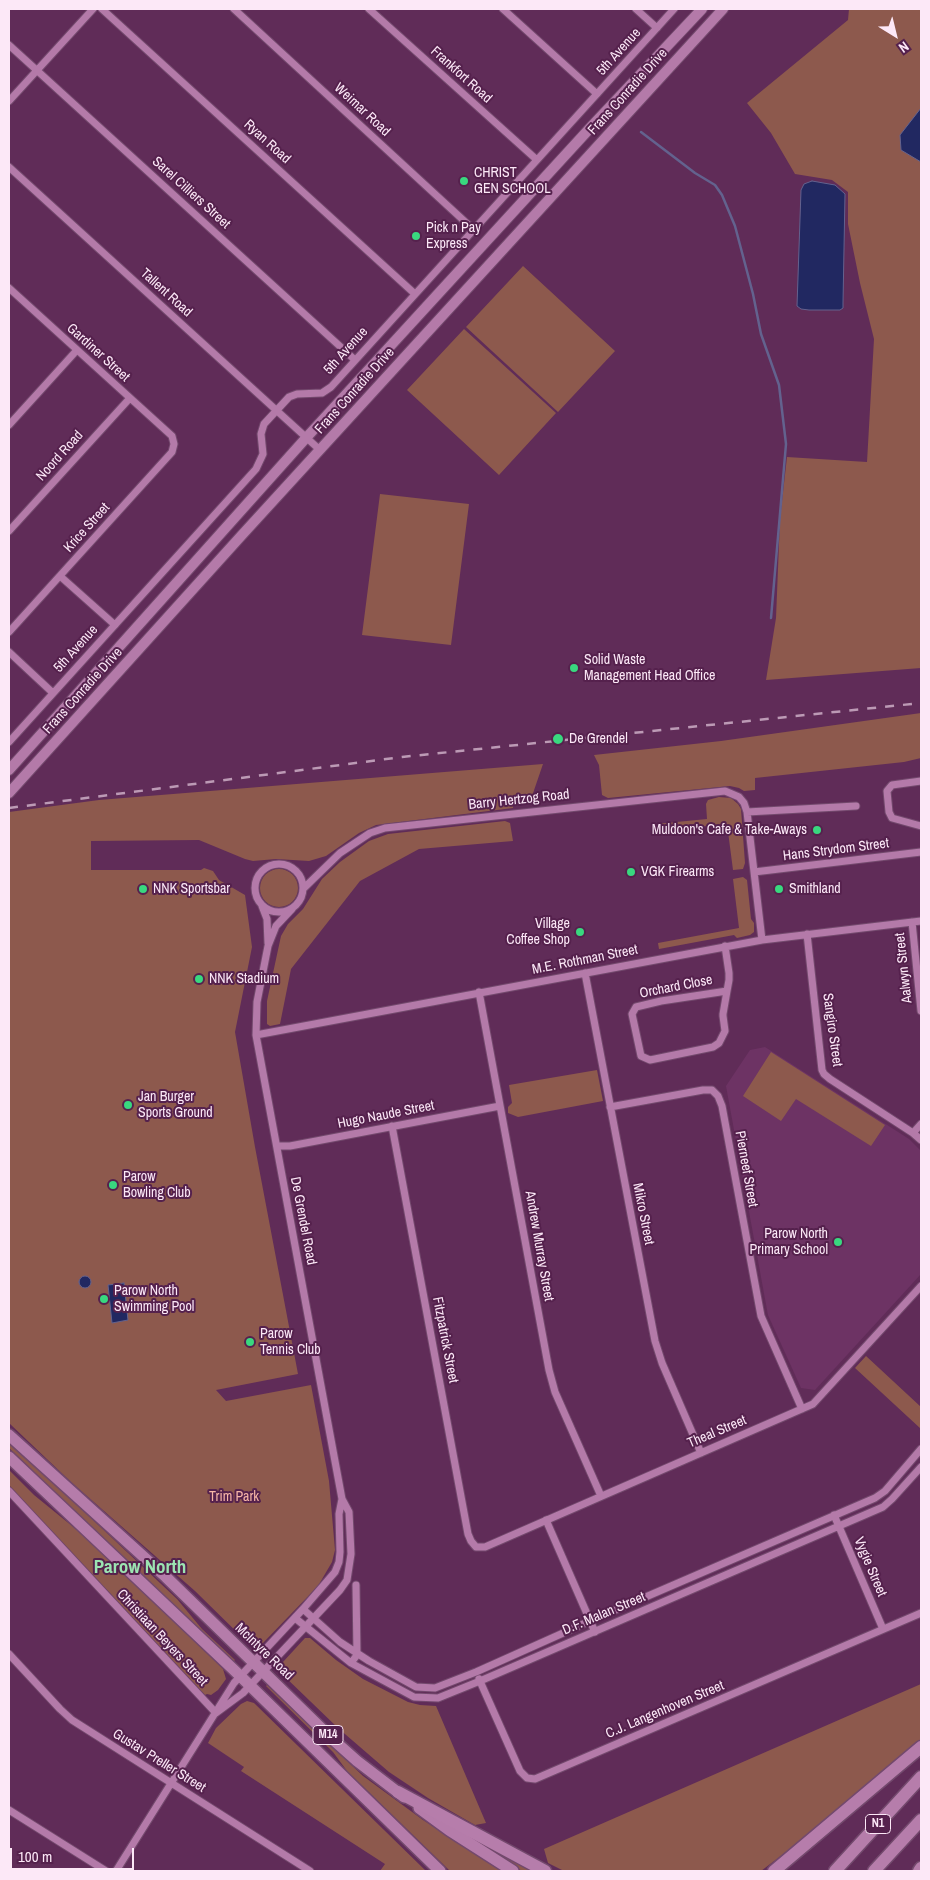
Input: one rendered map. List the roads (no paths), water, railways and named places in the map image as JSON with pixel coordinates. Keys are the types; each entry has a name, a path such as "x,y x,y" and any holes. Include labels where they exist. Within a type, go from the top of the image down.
{"highway":[{"path":"774,1871 921,1747"},
{"path":"787,1871 910,1756"},
{"name":"N1","path":"835,1871 921,1777"},
{"path":"398,1792 545,1871"},
{"name":"N1","path":"874,1871 921,1820"}],"main road":[{"name":"Frans Conradie Drive","path":"9,770 306,438 591,127 702,9"},
{"name":"Frans Conradie Drive","path":"9,794 723,9"},
{"name":"McIntyre Road","path":"9,1435 166,1577 350,1755 449,1830 513,1871"},
{"name":"M14","path":"10,1459 250,1685 440,1871"}],"street":[{"path":"9,101 93,9"},
{"name":"Ryan Road","path":"102,9 415,294"},
{"name":"Weimar Road","path":"234,9 474,230"},
{"name":"Frankfort Road","path":"369,9 537,160"},
{"path":"503,9 597,94"},
{"path":"636,9 657,28"},
{"name":"5th Avenue","path":"9,742 259,466 264,454 262,428 276,411 293,395 322,393 326,391 674,9"},
{"name":"Sarel Cilliers Street","path":"9,45 355,360"},
{"name":"Tallent Road","path":"9,167 320,450"},
{"name":"Gardiner Street","path":"9,288 172,436"},
{"path":"9,425 77,350"},
{"name":"Noord Road","path":"9,531 130,398"},
{"name":"Krice Street","path":"9,632 172,452 174,444 172,436"},
{"path":"60,576 115,625"},
{"path":"9,652 54,693"},
{"path":"921,781 892,785 887,792 889,812 892,818 921,826"},
{"name":"Barry Hertzog Road","path":"304,888 330,860 363,837 377,830 392,827 721,790 731,792 739,797 744,803 747,812"},
{"path":"762,940 747,812 856,806"},
{"name":"Hans Strydom Street","path":"754,872 921,852"},
{"path":"278,864 293,868 302,880 304,888 302,896 292,909 285,912 277,912 262,906 256,894 256,881 264,869 278,864"},
{"name":"De Grendel Road","path":"262,906 267,919 268,946"},
{"name":"De Grendel Road","path":"216,1713 238,1697 340,1590 347,1580 352,1554 349,1512 342,1499 256,1035 257,1002 268,946 276,926 292,909"},
{"name":"M.E. Rothman Street","path":"256,1035 725,946 807,934 921,921"},
{"name":"Aalwyn Street","path":"912,922 921,1011"},
{"name":"Sangiro Street","path":"807,934 822,1070 824,1074 921,1140"},
{"name":"Orchard Close","path":"725,946 729,974 727,991 723,1016 725,1031 723,1038 716,1046 650,1060 641,1056 632,1014 636,1007 661,1001 727,991"},
{"name":"Mikro Street","path":"585,973 656,1347 701,1452"},
{"name":"Andrew Murray Street","path":"479,992 551,1380 601,1496"},
{"name":"Pierneef Street","path":"610,1107 703,1090 712,1090 718,1096 722,1106 761,1316 802,1409"},
{"name":"Hugo Naude Street","path":"277,1146 290,1146 500,1106"},
{"path":"913,1133 921,1124"},
{"name":"Fitzpatrick Street","path":"392,1126 468,1534 476,1547 485,1547"},
{"name":"Theal Street","path":"485,1547 813,1404 921,1286"},
{"name":"D.F. Malan Street","path":"303,1609 340,1642 400,1680 416,1687 435,1688 476,1672 880,1495 921,1449"},
{"name":"D.F. Malan Street","path":"295,1618 351,1663 414,1697 438,1698 839,1527 888,1503 921,1468"},
{"name":"Christiaan Beyers Street","path":"9,1491 216,1713"},
{"name":"De Grendel Road","path":"116,1871 216,1713 225,1695 240,1676 329,1580 339,1562 339,1514 342,1499"},
{"name":"Vygie Street","path":"834,1516 883,1629"},
{"path":"546,1520 595,1632"},
{"path":"351,1663 357,1654 356,1585"},
{"name":"C.J. Langenhoven Street","path":"476,1672 520,1771 527,1778 536,1778 921,1613"},
{"name":"Gustav Preller Street","path":"9,1654 72,1720 310,1871"},
{"path":"9,1810 106,1871"}],"waterway":[{"path":"641,132 695,173 715,185 722,195 735,226 753,294 761,334 779,385 786,444 771,618"}],"railway":[{"path":"9,808 402,757 921,703"}],"place":[{"name":"CHRIST GEN SCHOOL","path":"464,181"},
{"name":"Pick n Pay Express","path":"416,236"},
{"name":"Solid Waste Management Head Office","path":"574,668"},
{"name":"De Grendel","path":"558,739"},
{"name":"Muldoon's Cafe & Take-Aways","path":"817,830"},
{"name":"VGK Firearms","path":"631,872"},
{"name":"NNK Sportsbar","path":"143,889"},
{"name":"Smithland","path":"779,889"},
{"name":"Village Coffee Shop","path":"580,932"},
{"name":"NNK Stadium","path":"199,979"},
{"name":"Jan Burger Sports Ground","path":"128,1105"},
{"name":"Parow Bowling Club","path":"113,1185"},
{"name":"Parow North Primary School","path":"838,1242"},
{"name":"Parow North Swimming Pool","path":"104,1299"},
{"name":"Parow Tennis Club","path":"250,1342"}],"district":[{"name":"Parow North","path":"140,1568"}],"park label":[{"name":"Trim Park","path":"234,1497"}]}
